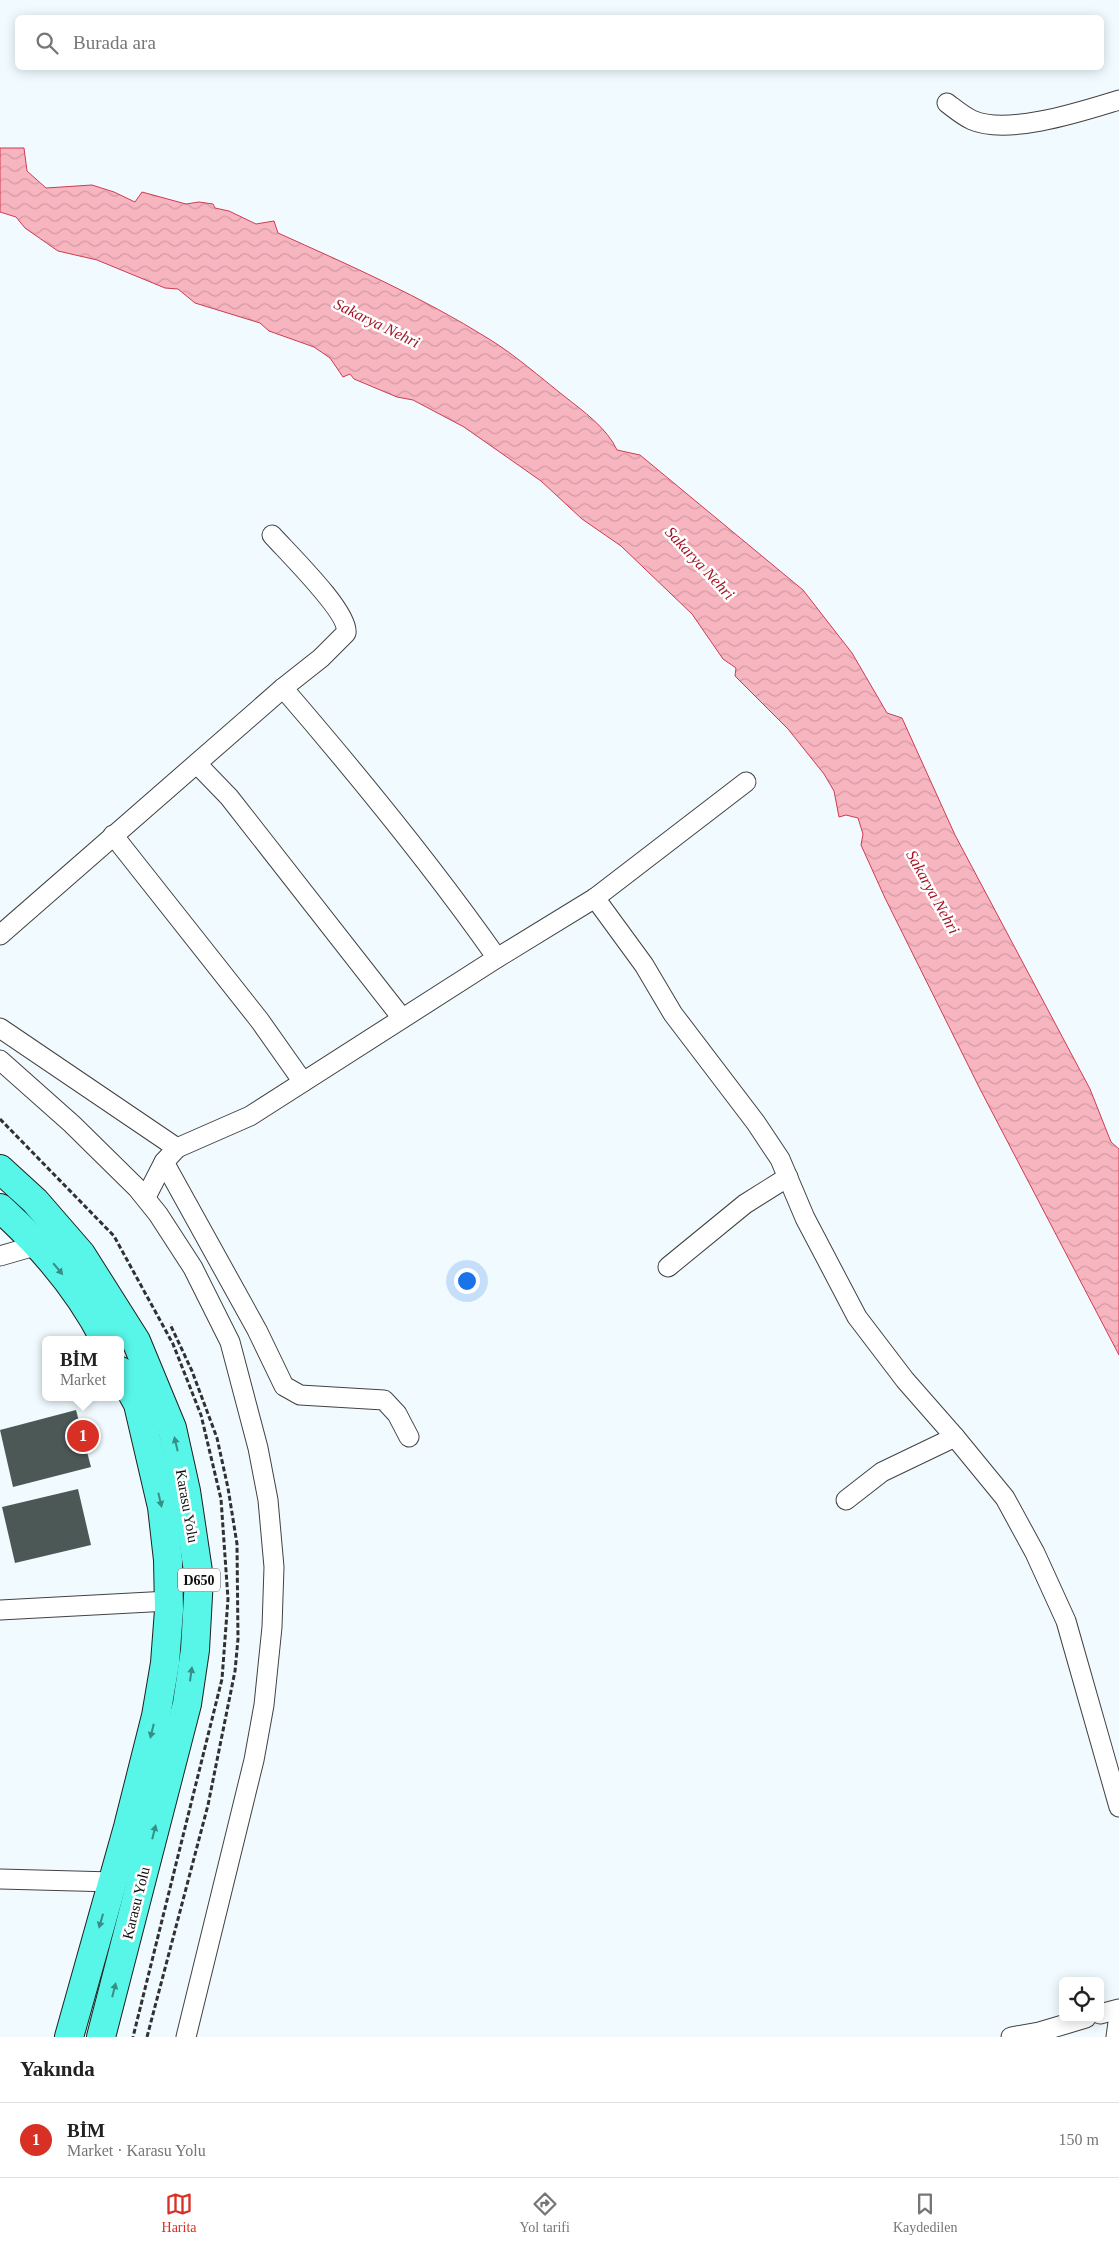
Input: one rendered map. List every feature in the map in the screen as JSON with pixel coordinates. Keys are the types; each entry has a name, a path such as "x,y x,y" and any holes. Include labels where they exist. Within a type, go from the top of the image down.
{"highway":[{"name":"Karasu Yolu","path":"0,1169 35,1201 82,1254 136,1341 172,1428 186,1491 199,1578 195,1650 187,1704 102,2037"},
{"path":"0,1208 38,1245 60,1270 90,1311 103,1336"},
{"name":"Karasu Yolu","path":"69,2037 113,1882 156,1716 165,1663 169,1601 168,1560 162,1507 138,1404 124,1378"}],"street":[{"path":"946,103 972,120 986,124 1020,124 1071,114 1119,100"},
{"path":"0,935 282,688 321,658 347,630 344,620 332,601 272,536"},
{"path":"282,688 320,730 460,905 497,958"},
{"path":"197,764 229,797 402,1018"},
{"path":"146,1197 164,1162 177,1148 250,1116 402,1018 595,898 746,782"},
{"path":"113,835 260,1022 303,1082"},
{"path":"595,898 644,965 673,1014 756,1123 780,1159 809,1226 857,1317 905,1380 1005,1498 1035,1553 1066,1621 1119,1807"},
{"path":"0,1028 177,1148"},
{"path":"0,1060 72,1124 146,1197 193,1268 230,1342 258,1448 268,1500 274,1567 272,1628 264,1705 252,1769 186,2037"},
{"path":"164,1162 257,1330 284,1386 300,1395 384,1400 397,1414 408,1437"},
{"path":"668,1267 745,1204 788,1177"},
{"path":"0,1256 38,1245"},
{"path":"846,1500 882,1472 955,1437"},
{"path":"0,1610 169,1601"},
{"path":"0,1879 113,1882"},
{"path":"1104,2013 1119,2008"},
{"path":"1116,2037 1119,2015"},
{"path":"1011,2037 1039,2032 1073,2022"}],"water":[{"name":"Sakarya Nehri","path":"0,148 24,148 27,171 46,188 92,185 114,192 135,202 142,192 186,204 199,202 213,204 215,208 229,211 256,224 274,221 278,233 385,282 438,309 499,345 518,359 594,420 607,434 617,450 640,455 803,590 852,653 887,713 902,718 955,835 1090,1089 1111,1142 1119,1149 1119,1355 980,1089 885,898 861,845 863,834 858,818 846,815 839,817 834,791 824,774 788,729 735,676 736,668 723,659 692,614 621,546 582,519 541,481 464,427 413,400 397,397 354,379 350,374 343,377 330,358 314,347 269,331 260,323 195,303 178,289 165,288 97,260 58,251 25,228 16,217 0,212"}],"building":[{"path":"76,1410 91,1467 13,1487 0,1430"},
{"path":"78,1489 91,1545 15,1563 2,1507"}],"place":[{"name":"BİM","path":"83,1436"}]}
